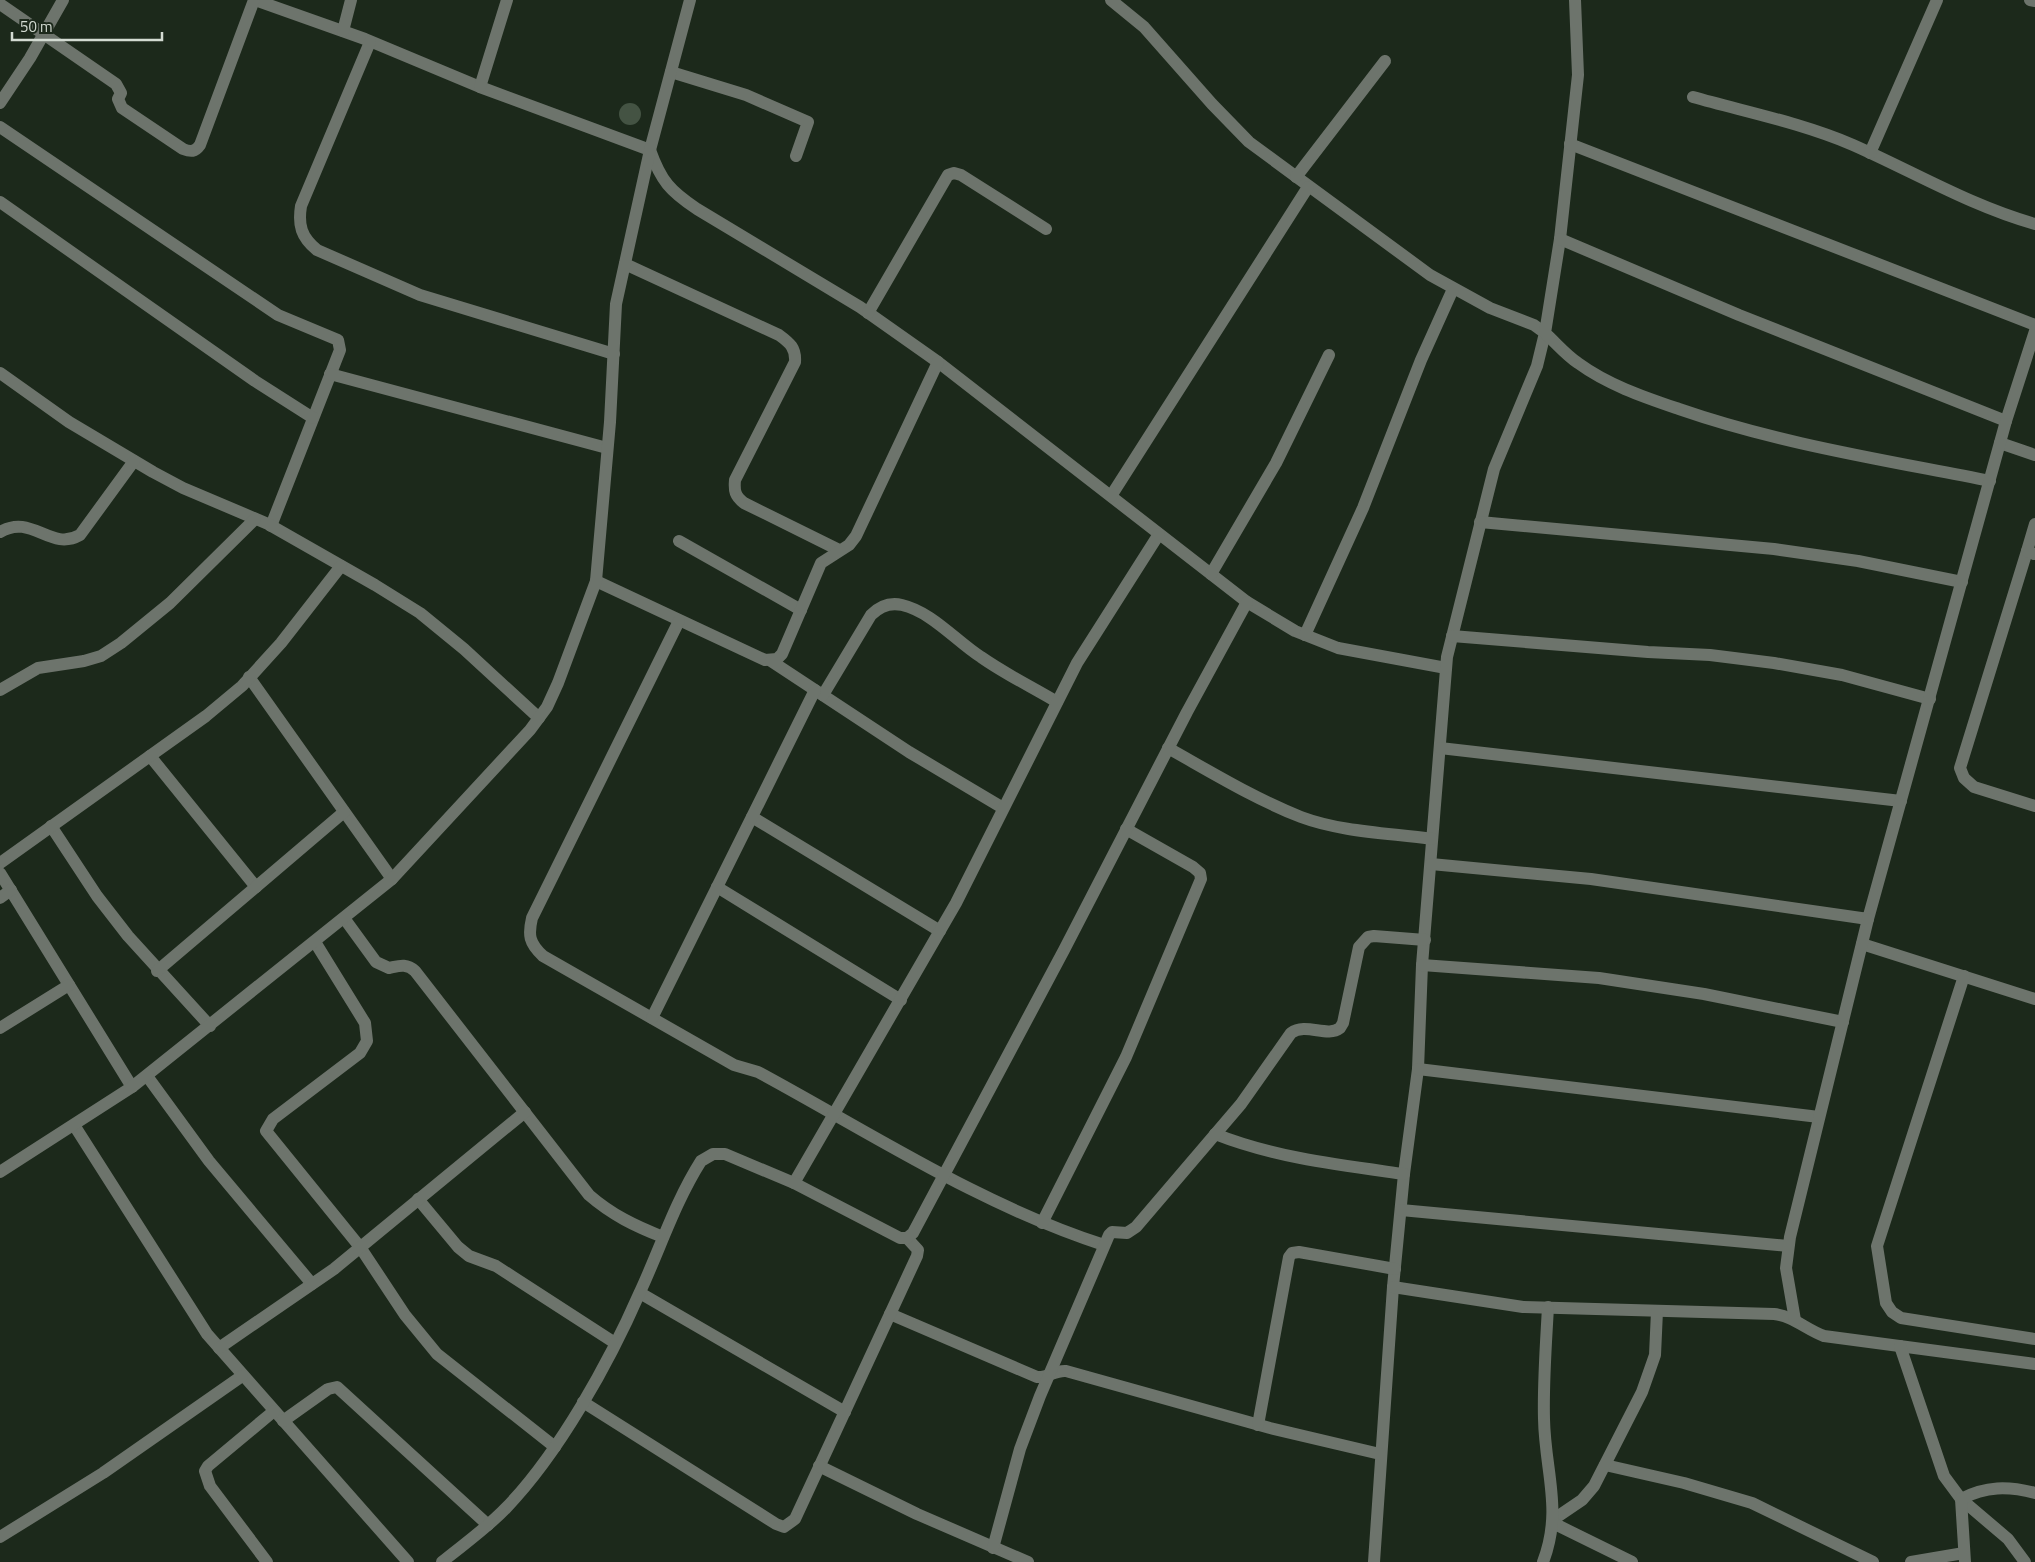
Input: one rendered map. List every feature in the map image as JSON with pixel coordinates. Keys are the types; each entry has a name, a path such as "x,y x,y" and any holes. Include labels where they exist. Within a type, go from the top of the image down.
{"street":[{"path":"0,103 44,34 63,0"},
{"path":"0,4 116,84 120,93 118,99 122,108 183,149 191,151 196,150 200,144 255,0 370,42 480,87 650,150"},
{"path":"343,32 351,0"},
{"path":"480,87 507,0"},
{"path":"0,1172 74,1126 147,1076 392,879 539,718 558,683 596,581 608,448 616,304 650,150 690,0"},
{"path":"1111,0 1144,27 1212,104 1249,142 1397,253 1453,289 1490,308 1534,324 1578,363 1605,379 1636,394 1736,428 1797,443 1990,480"},
{"path":"1374,1562 1378,1526 1380,1454 1400,1210 1418,1069 1422,965 1446,668 1452,636 1494,469 1537,366 1545,333 1560,239 1578,75 1575,0"},
{"path":"1870,153 1937,0"},
{"path":"2030,0 2035,1"},
{"path":"370,42 301,206 298,221 302,233 308,242 317,250 420,295 509,324 614,354"},
{"path":"1296,177 1385,61"},
{"path":"670,72 746,95 808,122 796,156"},
{"path":"1693,97 1807,129 1870,153 1955,194 2035,224"},
{"path":"0,127 278,315 338,340 340,350 271,526"},
{"path":"1570,144 2035,325"},
{"path":"650,150 658,174 671,191 704,214 868,313 938,362 982,394 1247,602 1305,635 1338,648 1446,668"},
{"path":"868,313 948,175 961,175 1046,229"},
{"path":"1111,496 1308,187"},
{"path":"0,202 229,364 313,418"},
{"path":"1560,239 1739,315 2006,421"},
{"path":"625,264 779,336 791,344 796,353 794,362 735,480 734,491 737,498 744,503 839,550"},
{"path":"1305,635 1363,508 1421,360 1453,289"},
{"path":"1794,1320 1786,1268 1788,1246 1819,1117 1868,918 2006,421 2035,331"},
{"path":"1211,574 1280,454 1329,355"},
{"path":"771,661 782,654 821,563 849,545 856,536 938,362"},
{"path":"0,373 69,422 134,461 183,488 271,526 420,613 464,649 539,718"},
{"path":"330,374 608,448"},
{"path":"2000,443 2035,455"},
{"path":"0,532 10,526 24,526 59,540 72,539 80,535 134,461"},
{"path":"0,690 38,668 84,661 101,656 122,643 170,604 255,519"},
{"path":"1480,522 1774,549 1858,561 1962,582"},
{"path":"2035,524 2031,553 1960,768 1964,778 1974,787 2035,806"},
{"path":"794,1183 940,931 1077,663 1159,534"},
{"path":"679,541 801,610"},
{"path":"0,863 206,716 249,677 281,643 341,566"},
{"path":"596,581 679,621 771,661 909,752 1004,808"},
{"path":"442,1562 488,1525 524,1487 555,1447 583,1402 615,1343 640,1293 663,1237 701,1161 713,1154 725,1154 794,1183 900,1238 907,1238 912,1233 1247,602"},
{"path":"652,1018 752,817 819,692 871,615 878,608 892,604 902,605 923,615 982,658 1057,702"},
{"path":"679,621 532,918 528,934 532,946 543,956 734,1065 758,1072 835,1113 943,1175 1042,1223 1104,1245"},
{"path":"1452,636 1648,652 1710,655 1774,663 1842,675 1930,699"},
{"path":"249,677 392,879"},
{"path":"1168,748 1264,800 1302,817 1336,826 1432,840"},
{"path":"1440,748 1901,801"},
{"path":"150,756 256,887"},
{"path":"158,971 344,812"},
{"path":"752,817 940,931"},
{"path":"51,826 97,896 158,971 210,1026"},
{"path":"1042,1223 1126,1057 1201,879 1200,873 1193,867 1126,829"},
{"path":"1431,864 1591,879 1868,918"},
{"path":"0,873 132,1087"},
{"path":"717,887 901,1000"},
{"path":"0,898 11,890"},
{"path":"344,918 376,962 389,968 402,965 410,966 415,971 525,1112 575,1180 606,1210 623,1221 663,1237"},
{"path":"993,1548 1020,1449 1104,1245 1112,1232 1127,1233 1136,1227 1241,1104 1291,1033 1297,1028 1336,1031 1340,1028 1343,1023 1359,947 1363,941 1374,936 1425,940"},
{"path":"314,942 365,1023 367,1041 360,1053 273,1119 266,1131 360,1248 405,1315 437,1354 555,1447"},
{"path":"1862,944 2035,999"},
{"path":"1422,965 1599,978 1704,994 1843,1022"},
{"path":"1964,976 1877,1246 1886,1303 1892,1312 1901,1318 2035,1339"},
{"path":"0,1028 69,985"},
{"path":"1418,1069 1819,1117"},
{"path":"147,1076 208,1160 312,1284"},
{"path":"219,1348 312,1284 360,1248 525,1112"},
{"path":"74,1126 207,1334 242,1376 408,1562"},
{"path":"1215,1134 1240,1144 1281,1156 1404,1174"},
{"path":"418,1199 458,1247 469,1256 496,1266 615,1343"},
{"path":"1400,1210 1788,1246"},
{"path":"583,1402 776,1524 784,1527 795,1519 918,1250 907,1238"},
{"path":"1258,1425 1289,1257 1292,1253 1299,1252 1395,1269"},
{"path":"1394,1287 1523,1307 1774,1314 1794,1320 1810,1331 1824,1336 2035,1364"},
{"path":"640,1293 845,1412"},
{"path":"1543,1562 1551,1541 1554,1521 1546,1456 1544,1418 1548,1308"},
{"path":"1554,1521 1582,1500 1594,1486 1650,1373 1654,1355 1657,1310"},
{"path":"890,1314 1037,1377 1049,1375 1060,1370 1066,1371 1258,1425 1380,1454"},
{"path":"1900,1346 1944,1476 1961,1499 2008,1539 2025,1562"},
{"path":"0,1537 104,1473 242,1376"},
{"path":"267,1562 210,1486 205,1471 208,1466 278,1416 328,1389 337,1387 488,1525"},
{"path":"1605,1465 1684,1483 1752,1503 1873,1562"},
{"path":"820,1466 916,1514 1028,1562"},
{"path":"1961,1499 1978,1491 1998,1487 2035,1493"},
{"path":"1911,1562 1964,1558 1961,1499"},
{"path":"1554,1521 1632,1562"}],"building":[{"path":"626,103 634,103 641,110 641,118 634,125 626,125 619,118 619,110"}]}
